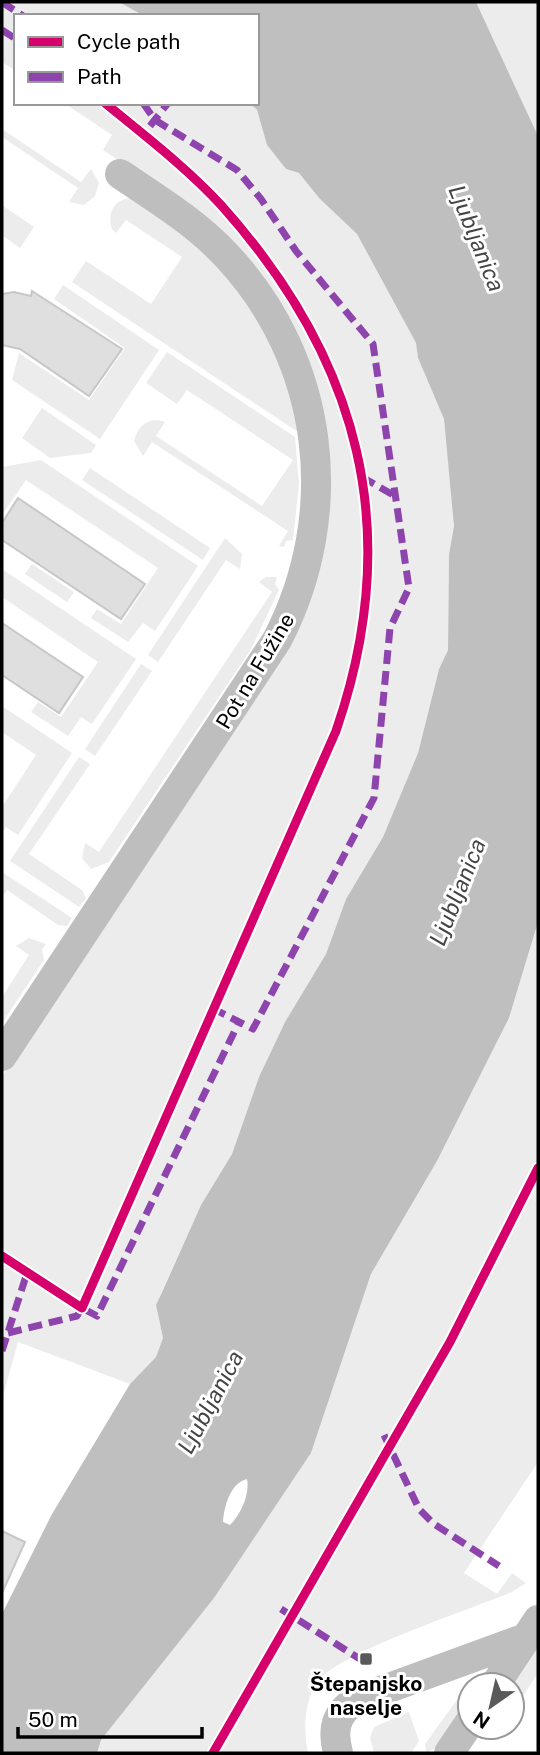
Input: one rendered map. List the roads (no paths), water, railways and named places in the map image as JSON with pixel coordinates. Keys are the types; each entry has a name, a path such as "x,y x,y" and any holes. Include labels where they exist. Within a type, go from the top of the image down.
{"street":[{"name":"Pot na Fužine","path":"2,1056 277,640 307,569 315,523 317,466 308,402 292,355 270,312 243,274 206,235 120,174"},
{"path":"504,1671 532,1629"},
{"path":"338,1753 335,1725 339,1715 356,1700 532,1629"}],"water":[{"name":"Ljubljanica","path":"119,2 476,2 538,136 538,922 509,1018 437,1161 371,1274 311,1453 214,1598 101,1740 97,1753 2,1753 2,1614 52,1514 130,1384 156,1357 163,1338 156,1305 201,1205 232,1154 259,1077 285,1022 326,954 346,899 383,837 418,753 439,669 448,650 449,554 454,526 444,419 418,358 416,343 357,234 319,198 299,173 286,169 267,145 257,110 252,105 259,105 259,14 140,14","holes":["247,1479 246,1497 230,1525 223,1522 232,1490"]}],"place":[{"name":"Štepanjsko naselje","path":"366,1659"}]}
